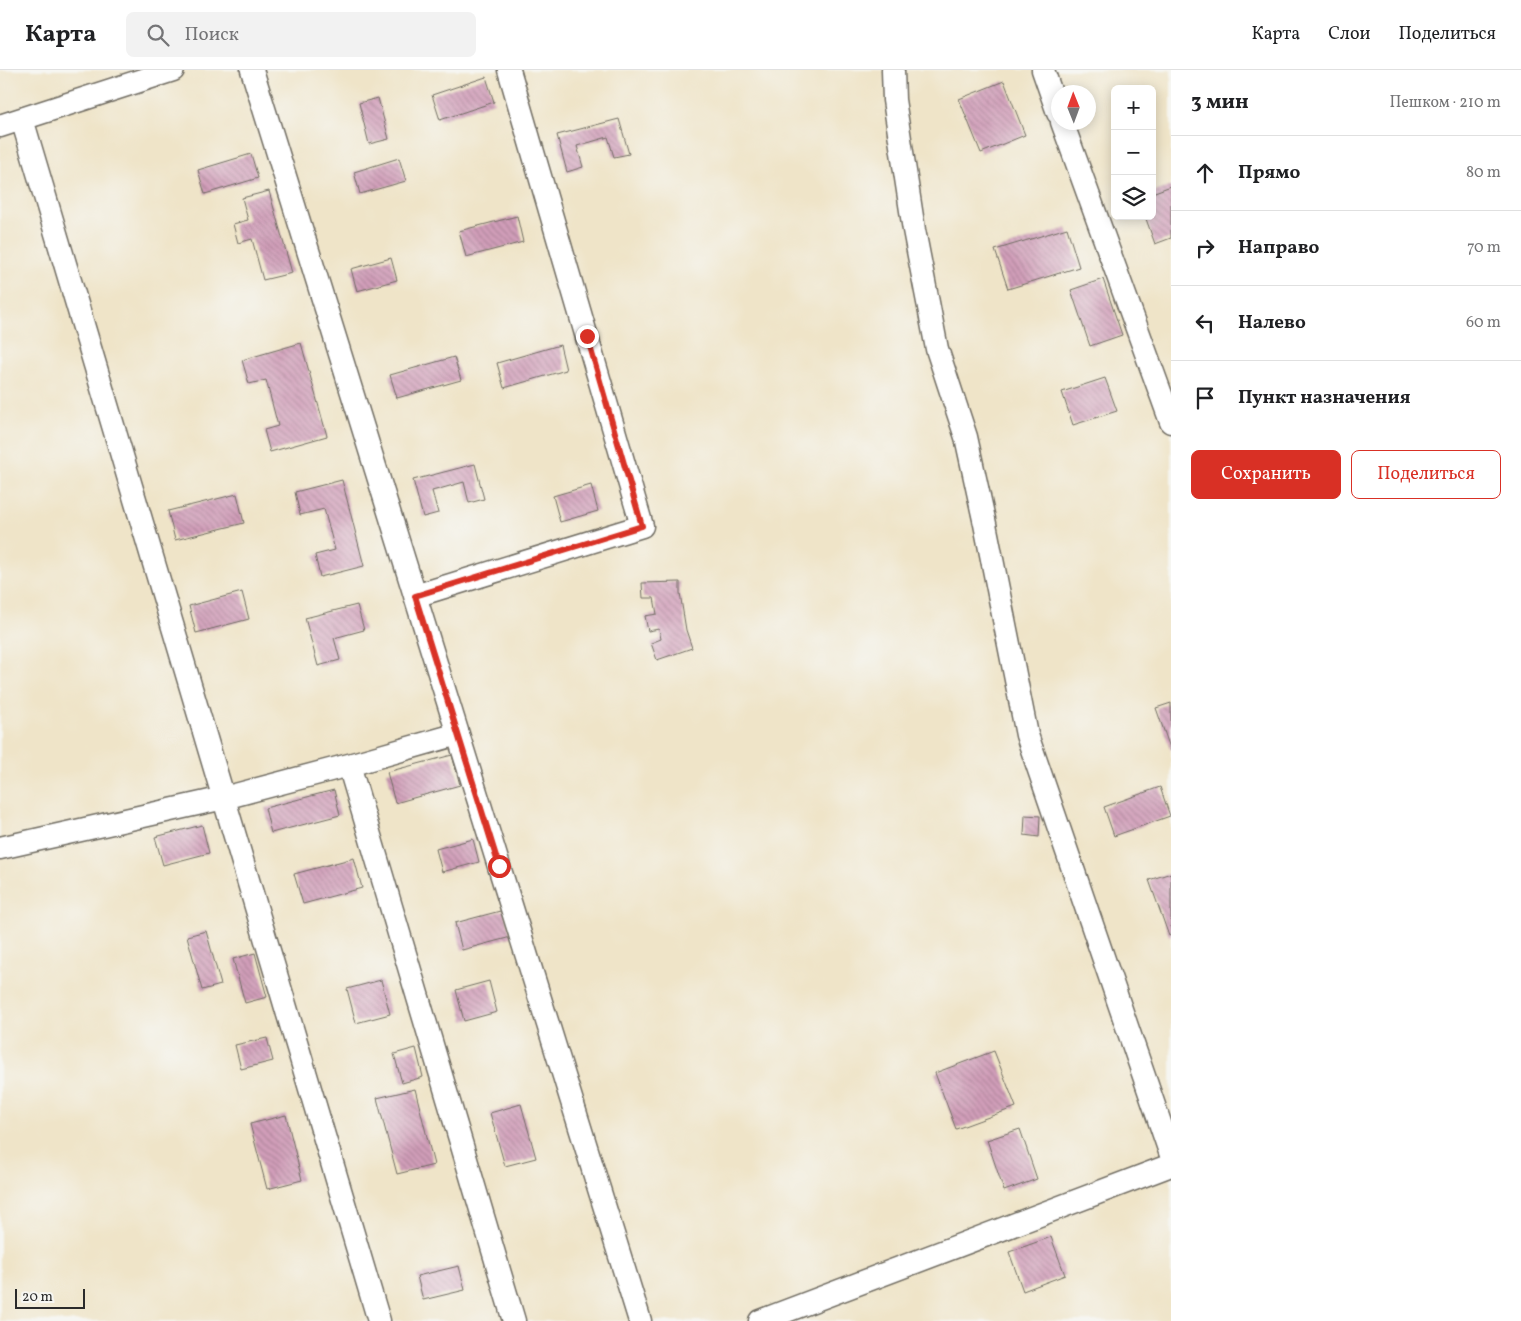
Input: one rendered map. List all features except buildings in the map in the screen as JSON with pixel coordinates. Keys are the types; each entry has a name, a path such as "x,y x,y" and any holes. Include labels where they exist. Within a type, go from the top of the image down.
{"street":[{"path":"0,126 173,70"},
{"path":"252,70 640,1321"},
{"path":"415,596 642,526 509,70"},
{"path":"893,70 894,100 914,230 937,349 966,437 987,533 1026,735 1171,1155"},
{"path":"1043,70 1051,93"},
{"path":"22,119 379,1321"},
{"path":"1065,130 1171,422"},
{"path":"0,848 224,798 458,734"},
{"path":"349,765 514,1321"},
{"path":"760,1321 1171,1165"}],"route":[{"path":"499,866 415,596 642,526 587,336"}]}
